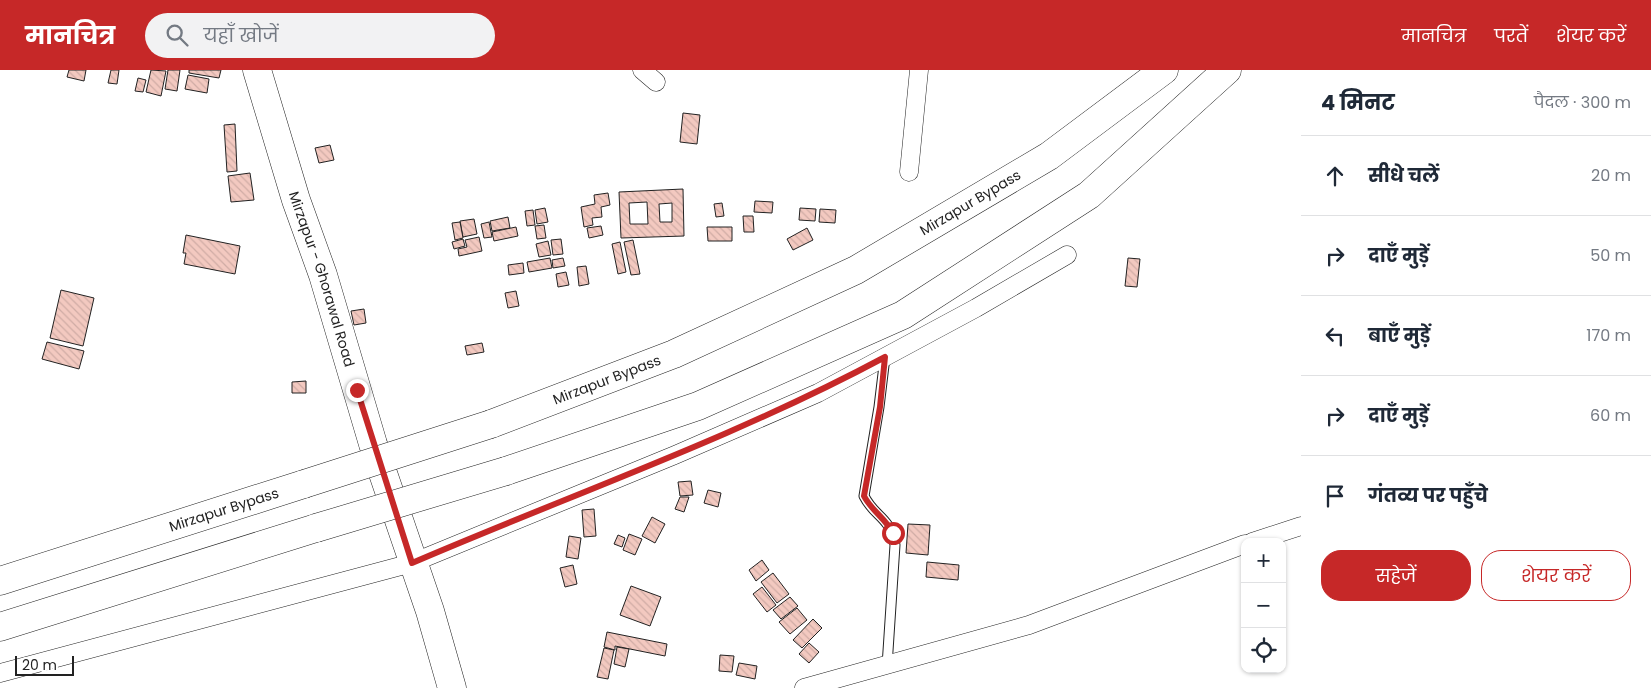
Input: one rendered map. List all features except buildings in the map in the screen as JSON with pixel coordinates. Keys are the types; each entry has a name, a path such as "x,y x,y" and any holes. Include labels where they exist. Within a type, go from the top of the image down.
{"main road":[{"name":"Mirzapur - Ghorawal Road","path":"256,70 296,200 323,275 412,563 430,611 452,688"},
{"name":"Mirzapur Bypass","path":"0,581 492,424 674,354 856,270 1049,156 1164,70"},
{"path":"0,627 316,528 506,471 698,406 903,315 1089,195 1227,70"}],"street":[{"path":"642,70 656,82"},
{"path":"909,172 919,70"},
{"path":"0,673 412,563 818,393 1067,255"},
{"path":"1264,538 1301,526"},
{"path":"804,688 1029,625 1241,546"}],"lane":[{"path":"885,357 880,407 864,496 868,504 887,521 893,533 895,545 887,666"}],"route":[{"path":"357,390 412,563 675,455 818,393 885,357 880,407 864,496 868,504 887,521 893,533"}]}
